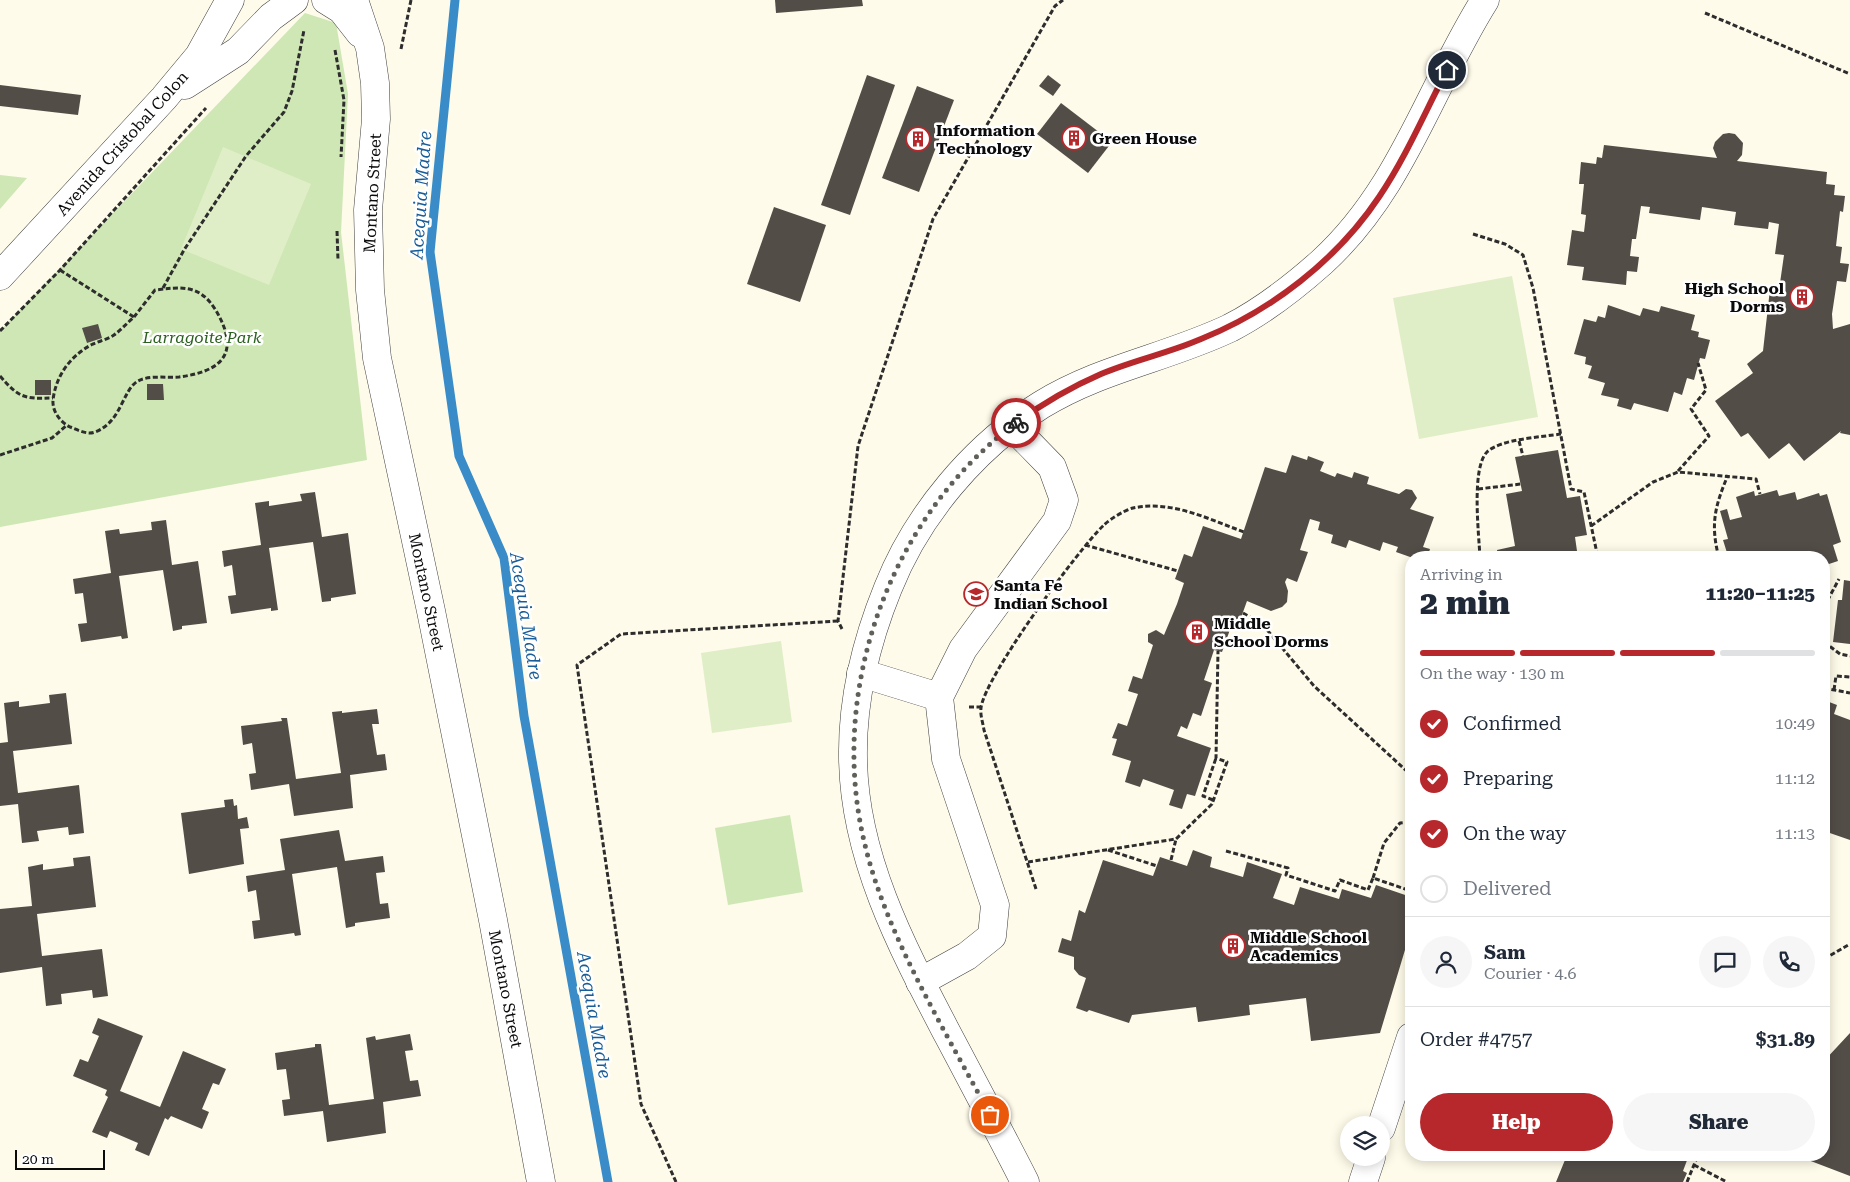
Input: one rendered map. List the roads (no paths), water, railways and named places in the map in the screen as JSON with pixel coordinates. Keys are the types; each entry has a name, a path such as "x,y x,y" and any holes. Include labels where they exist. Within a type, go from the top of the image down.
{"street":[{"name":"Avenida Cristobal Colon","path":"0,276 164,98 199,56 230,0"},
{"path":"326,0 342,10 370,48"},
{"name":"Montano Street","path":"354,0 370,48 376,83 376,119 368,210 370,290 377,358 429,601 489,900 541,1182"},
{"path":"1025,1182 920,982 880,890 865,846 856,801 853,760 854,728 861,673 880,608 893,575 911,541 952,484 980,453 1012,426 1039,406 1102,374 1228,328 1256,313 1290,289 1323,261 1356,227 1379,198 1399,165 1485,0"},
{"path":"164,98 238,50 271,17 300,10"},
{"path":"920,982 967,956 992,936 995,904 946,759 939,697 963,649 1057,521 1064,500 1052,468 1012,426"},
{"path":"861,673 939,697"},
{"path":"1385,1116 1405,1055"},
{"path":"1363,1182 1369,1166"}],"waterway":[{"name":"Acequia Madre","path":"455,0 430,252 459,456 504,558 524,716 608,1182"}],"place":[{"name":"Green House","path":"1074,138"},
{"name":"Information Technology","path":"918,139"},
{"name":"High School Dorms","path":"1802,297"},
{"name":"Santa Fe Indian School","path":"976,594"},
{"name":"Middle School Dorms","path":"1197,632"},
{"name":"Middle School Academics","path":"1233,946"}],"park label":[{"name":"Larragoite Park","path":"202,337"}]}
